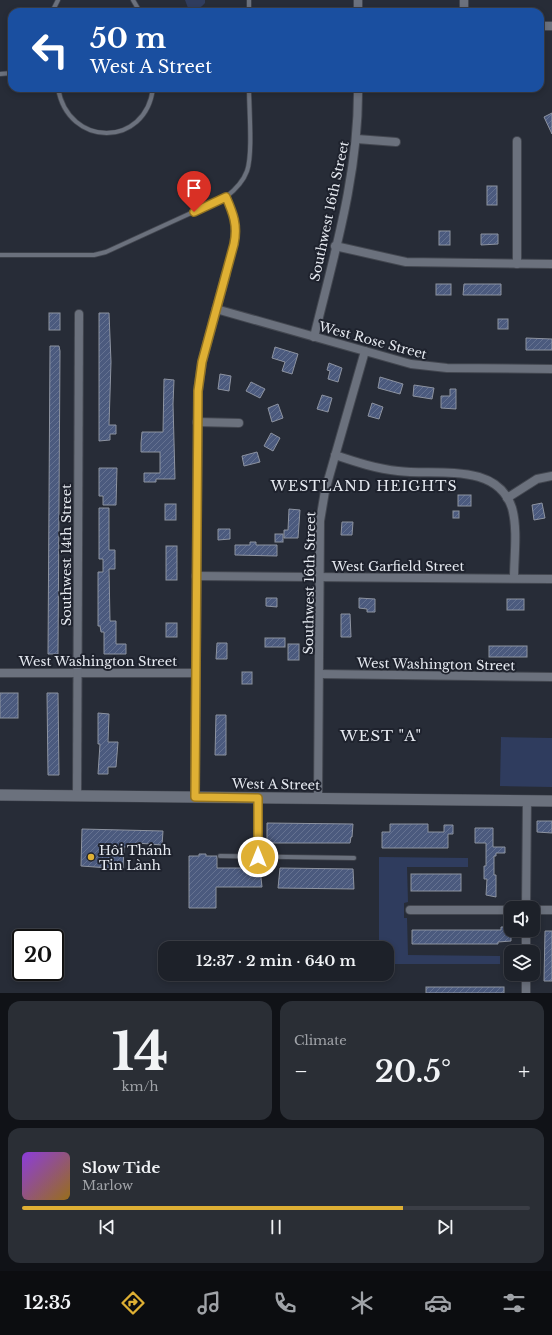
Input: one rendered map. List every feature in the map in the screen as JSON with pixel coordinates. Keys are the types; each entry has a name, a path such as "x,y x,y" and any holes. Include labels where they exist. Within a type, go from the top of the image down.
{"main road":[{"name":"West A Street","path":"0,796 552,801"}],"street":[{"name":"Southwest 16th Street","path":"314,337 351,177 357,138 358,92"},
{"path":"357,138 396,142"},
{"path":"517,141 517,264"},
{"path":"335,246 406,262 552,264"},
{"path":"195,797 197,422 200,372 226,274"},
{"name":"West Rose Street","path":"216,309 428,367 552,369"},
{"name":"Southwest 14th Street","path":"78,796 79,314"},
{"name":"Southwest 16th Street","path":"318,798 319,577 322,506 335,455 366,351"},
{"path":"197,422 239,423"},
{"path":"335,455 397,471 465,474 479,476 490,481 507,498 514,517 514,578"},
{"path":"507,498 537,479 552,476"},
{"name":"West Garfield Street","path":"196,576 552,579"},
{"name":"West Washington Street","path":"0,673 196,673"},
{"name":"West Washington Street","path":"319,674 552,677"},
{"path":"526,901 527,800"},
{"path":"410,910 504,910"},
{"path":"540,910 552,910"},
{"path":"526,981 526,993"}],"lane":[{"path":"59,92 62,104 70,117 85,129 103,134 124,130 142,116 149,106 152,92"},
{"path":"0,255 94,255 106,252 226,197 239,186 244,178 249,164 249,92"},
{"path":"226,197 233,212 236,224 234,244 226,274"},
{"path":"258,798 258,857"},
{"path":"220,856 354,858"}],"shaded area":[{"path":"185,0 205,0 205,3 199,8 188,8"},
{"path":"501,737 552,738 552,787 500,786"},
{"path":"379,857 468,858 468,867 407,867 408,902 404,903 404,918 407,918 408,955 500,956 500,964 394,964 394,941 379,941"}],"building":[{"path":"552,113 552,134 544,117"},
{"path":"487,186 497,186 497,205 487,205"},
{"path":"439,231 450,231 450,245 439,245"},
{"path":"481,234 498,234 498,244 481,245"},
{"path":"436,284 451,284 451,295 436,295"},
{"path":"464,284 501,284 501,295 463,295"},
{"path":"49,313 60,313 60,330 49,330"},
{"path":"99,313 109,313 111,362 109,425 116,425 116,434 110,434 110,440 99,441"},
{"path":"498,319 508,319 508,329 498,329"},
{"path":"526,338 552,339 552,350 526,350"},
{"path":"50,346 59,346 60,351 58,654 48,654"},
{"path":"275,347 298,354 292,374 282,371 285,362 272,358"},
{"path":"329,363 342,368 338,382 328,379 330,371 327,370"},
{"path":"220,374 231,376 229,391 218,389"},
{"path":"380,377 403,384 400,394 378,388"},
{"path":"164,379 174,380 173,404 175,479 156,479 156,482 144,482 144,473 160,473 160,452 141,452 141,443 142,432 163,432"},
{"path":"251,382 265,389 260,398 246,391"},
{"path":"414,385 434,388 432,399 413,396"},
{"path":"450,389 456,389 456,409 441,408 441,396 450,396"},
{"path":"322,395 332,398 328,412 317,409"},
{"path":"372,403 383,407 379,419 368,416"},
{"path":"278,404 283,418 272,422 268,408"},
{"path":"271,433 280,438 273,451 264,446"},
{"path":"257,452 260,462 244,466 242,456"},
{"path":"99,468 117,468 116,505 103,505 103,496 99,496"},
{"path":"458,495 471,495 471,506 458,506"},
{"path":"542,503 545,518 534,520 532,505"},
{"path":"165,504 176,504 176,520 165,520"},
{"path":"99,508 109,508 109,550 115,550 115,569 109,569 110,621 116,621 116,644 126,644 126,654 104,654 104,632 101,632 100,626 98,626 98,572 103,572 103,559 99,559"},
{"path":"289,509 300,510 298,538 284,538 284,530 288,530"},
{"path":"453,511 459,511 459,518 453,518"},
{"path":"342,522 353,522 352,535 341,535"},
{"path":"218,529 230,529 230,539 218,540"},
{"path":"275,534 283,534 283,542 275,542"},
{"path":"250,542 256,542 256,545 277,545 277,556 235,555 235,545 250,545"},
{"path":"166,546 177,546 177,580 166,580"},
{"path":"266,598 277,598 277,607 266,606"},
{"path":"359,598 375,599 375,612 367,612 367,609 359,608"},
{"path":"507,599 524,599 524,610 507,610"},
{"path":"341,614 350,614 351,637 341,637"},
{"path":"166,623 177,623 177,637 166,637"},
{"path":"265,638 285,638 285,647 265,647"},
{"path":"217,643 227,643 227,659 216,659"},
{"path":"288,644 299,644 299,660 288,660"},
{"path":"489,646 527,646 527,657 489,657"},
{"path":"242,672 252,672 252,684 242,684"},
{"path":"0,693 18,693 18,718 0,718"},
{"path":"47,693 58,693 59,775 48,775"},
{"path":"98,713 109,714 108,742 118,742 116,767 108,767 108,774 98,774 100,744 98,744"},
{"path":"216,715 226,715 226,755 215,755"},
{"path":"537,821 552,821 552,833 537,832"},
{"path":"267,823 353,824 352,837 350,843 267,843"},
{"path":"390,824 428,824 428,832 444,832 444,825 453,825 453,834 448,834 448,848 382,848 382,832 390,832"},
{"path":"475,828 493,828 493,847 505,847 505,853 496,853 496,856 494,856 496,897 486,895 487,879 484,879 484,866 486,866 486,843 475,843"},
{"name":"Hôi Thánh Tin Lành","path":"82,829 163,831 162,845 137,843 137,847 124,847 123,869 81,866"},
{"path":"199,854 206,854 206,856 217,856 217,868 260,868 262,887 216,887 216,908 189,908 189,856 199,856"},
{"path":"280,868 353,869 354,889 278,888"},
{"path":"411,874 461,874 461,891 411,891"},
{"path":"501,927 504,927 504,937 511,937 511,941 498,942 498,944 412,944 412,930 501,930"},
{"path":"545,931 552,931 552,981 544,981"},
{"path":"426,987 504,987 504,993 426,993"}],"place":[{"name":"Hôi Thánh Tin Lành","path":"91,857"}],"district":[{"name":"WESTLAND HEIGHTS","path":"364,486"},
{"name":"WEST \"A\"","path":"381,736"}],"route":[{"path":"194,212 226,197 233,212 236,224 236,236 202,362 198,391 195,797 258,798 258,857"}]}
